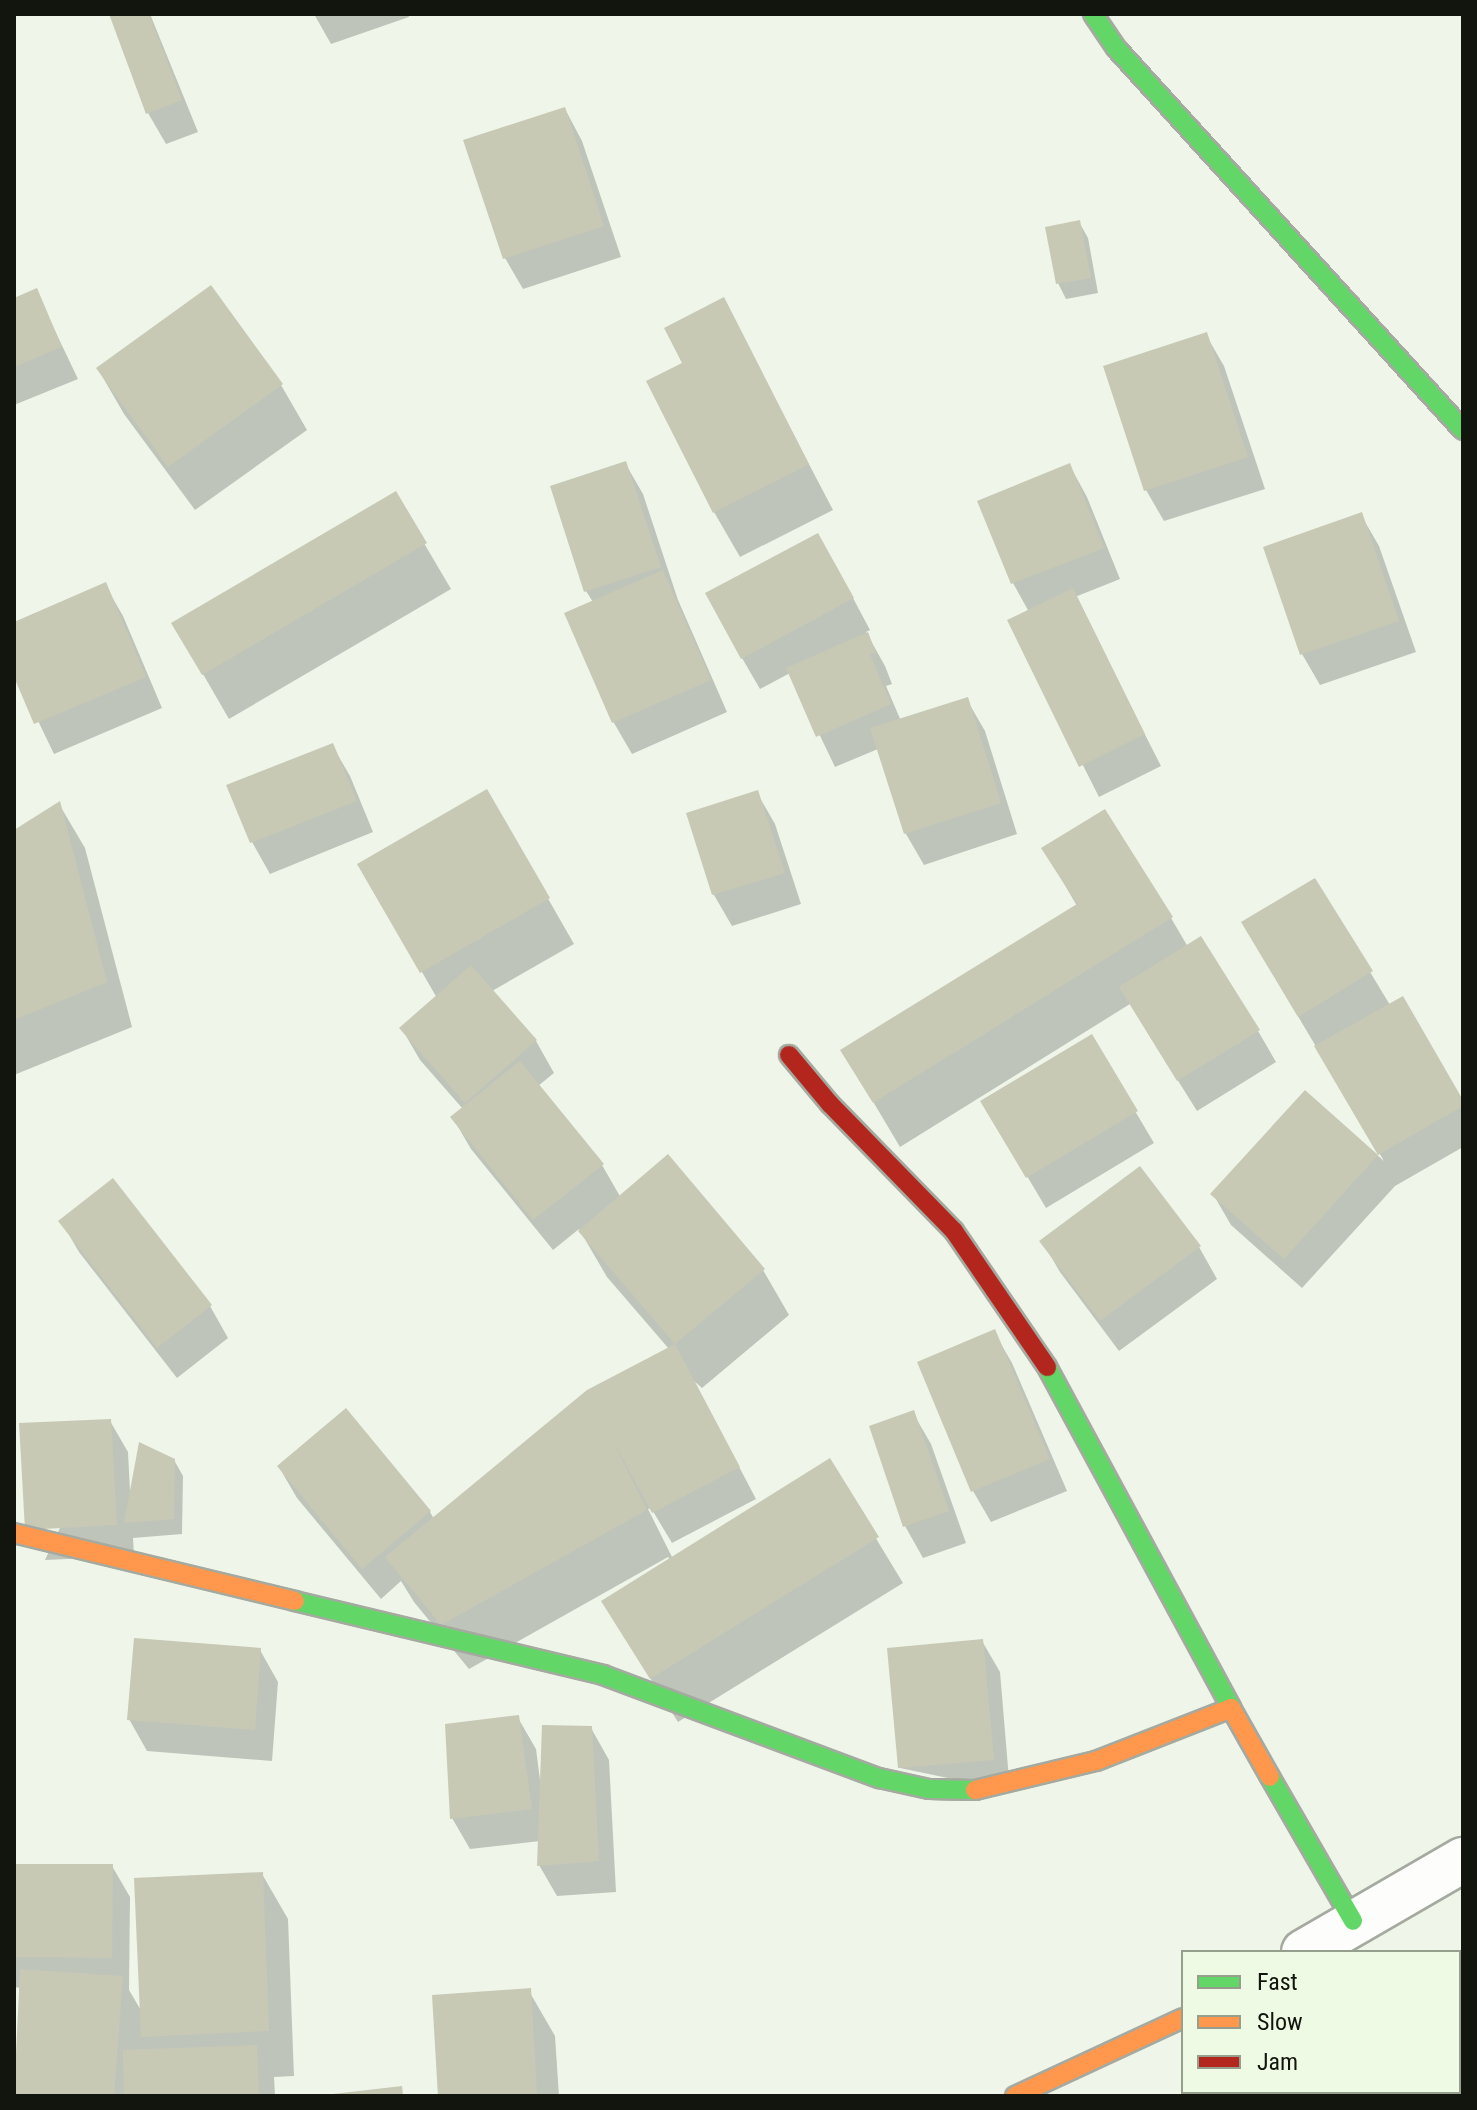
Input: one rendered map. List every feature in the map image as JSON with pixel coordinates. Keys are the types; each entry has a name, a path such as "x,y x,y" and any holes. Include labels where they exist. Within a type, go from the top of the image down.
{"street":[{"path":"1093,14 1116,48 1463,430"},
{"path":"789,1055 830,1104 954,1231 1045,1364 1231,1708 1353,1921"},
{"path":"14,1533 603,1675 879,1778 929,1789 965,1792 1096,1761 1231,1708"},
{"path":"1307,1950 1463,1860"},
{"path":"1015,2096 1181,2019"}],"building":[{"path":"109,14 149,14 182,100 146,114"},
{"path":"565,107 604,226 503,259 463,140"},
{"path":"1080,220 1091,278 1056,284 1045,227"},
{"path":"211,285 283,384 168,467 96,368"},
{"path":"37,288 62,347 14,367 14,298"},
{"path":"724,297 809,464 713,513 646,381 682,363 664,328"},
{"path":"1207,332 1248,457 1144,491 1103,366"},
{"path":"626,461 661,567 584,592 550,486"},
{"path":"1070,463 1104,548 1011,584 977,501"},
{"path":"396,491 427,543 202,675 171,623"},
{"path":"1362,512 1399,621 1300,655 1263,547"},
{"path":"818,533 854,598 741,659 705,593"},
{"path":"663,570 711,680 612,723 564,613"},
{"path":"106,582 146,677 34,724 14,677 14,622"},
{"path":"1073,588 1145,734 1079,767 1007,620"},
{"path":"868,632 876,653 870,654 891,704 816,737 786,668"},
{"path":"968,697 1001,803 904,834 870,728"},
{"path":"333,743 357,801 250,843 226,785"},
{"path":"487,789 550,898 420,973 357,864"},
{"path":"758,790 785,873 712,895 686,813"},
{"path":"60,801 107,982 14,1020 14,830"},
{"path":"1105,809 1173,917 873,1103 840,1050 1077,904 1041,848"},
{"path":"1315,878 1373,971 1298,1017 1241,922"},
{"path":"1201,936 1260,1030 1177,1081 1119,987"},
{"path":"471,965 537,1040 465,1103 399,1028"},
{"path":"1403,996 1463,1100 1463,1106 1378,1155 1314,1046"},
{"path":"1092,1034 1138,1111 1026,1178 980,1101"},
{"path":"520,1061 604,1164 533,1220 450,1117"},
{"path":"1305,1090 1378,1155 1284,1259 1210,1194"},
{"path":"668,1154 765,1269 675,1344 578,1231"},
{"path":"1140,1166 1201,1246 1100,1321 1039,1241"},
{"path":"113,1178 212,1305 157,1348 58,1221"},
{"path":"995,1329 1050,1459 971,1492 917,1362"},
{"path":"675,1344 740,1467 652,1513 610,1435 647,1510 441,1625 385,1557 587,1390"},
{"path":"346,1408 431,1511 362,1569 277,1466"},
{"path":"914,1410 949,1511 903,1527 869,1426"},
{"path":"111,1419 117,1525 25,1530 19,1423"},
{"path":"139,1442 175,1459 174,1519 124,1523"},
{"path":"830,1458 879,1537 650,1679 601,1601"},
{"path":"134,1638 261,1648 255,1730 127,1720"},
{"path":"983,1639 994,1760 898,1768 887,1648"},
{"path":"519,1715 532,1809 450,1819 445,1724"},
{"path":"542,1725 592,1726 599,1861 537,1866"},
{"path":"14,1864 113,1864 112,1958 14,1957"},
{"path":"263,1872 269,2031 141,2037 134,1878"},
{"path":"20,1969 123,1976 114,2096 14,2096"},
{"path":"531,1988 537,2096 438,2096 432,1995"},
{"path":"257,2045 259,2096 124,2096 123,2050"},
{"path":"402,2086 403,2096 333,2096 333,2094"}],"traffic: fast":[{"path":"1093,14 1116,48 1463,430"},
{"path":"1047,1367 1231,1708"},
{"path":"295,1601 603,1675 879,1778 929,1789 975,1790"},
{"path":"1270,1777 1353,1921"}],"traffic: slow":[{"path":"14,1533 295,1601"},
{"path":"975,1790 1096,1761 1231,1708 1270,1777"},
{"path":"1015,2096 1181,2019"}],"traffic: jam":[{"path":"789,1055 830,1104 954,1231 1047,1367"}]}
